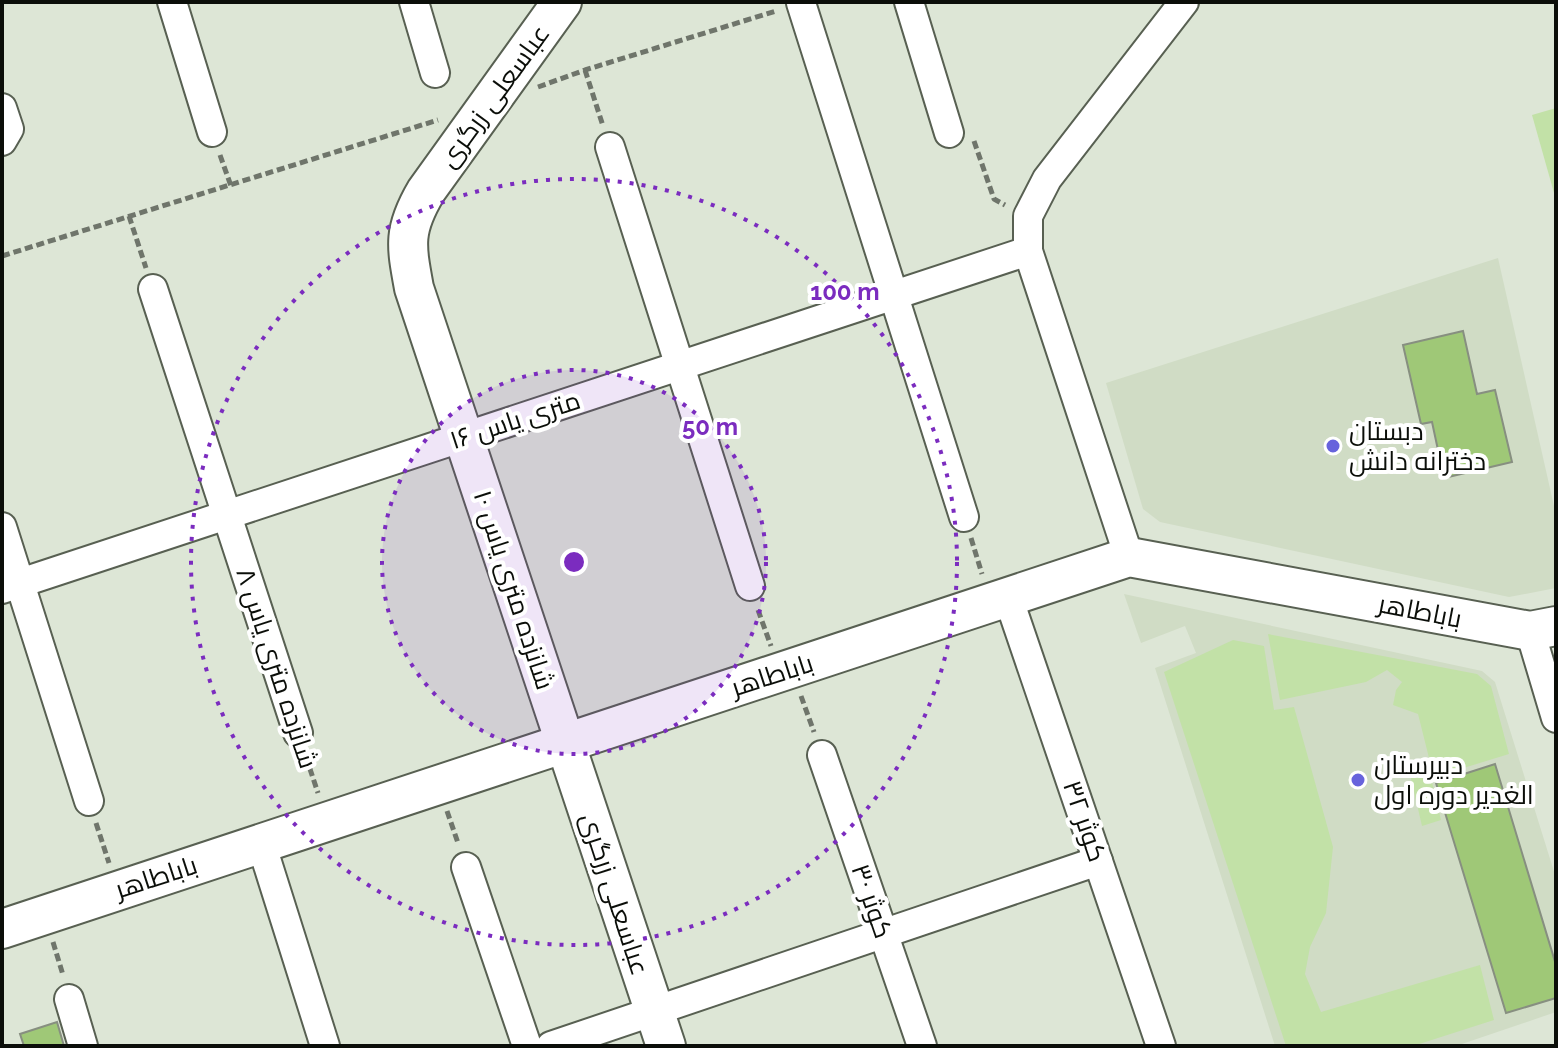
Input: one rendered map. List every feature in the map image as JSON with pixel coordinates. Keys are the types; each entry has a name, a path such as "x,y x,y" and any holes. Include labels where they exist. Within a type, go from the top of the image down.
{"street":[{"path":"172,2 212,132"},
{"path":"414,2 435,73"},
{"name":"عباسعلی زرگری","path":"463,437 414,288 407,248 411,217 426,191 562,2"},
{"path":"909,2 949,133"},
{"path":"1129,557 1028,251 1028,216 1047,179 1184,2"},
{"path":"801,3 964,517"},
{"path":"2,108 9,129 2,141"},
{"path":"610,147 750,586"},
{"name":"۱۶ متری یاس","path":"11,586 1028,251"},
{"name":"شانزده متری یاس ۸","path":"153,289 298,733"},
{"name":"شانزده متری یاس ۱۰","path":"463,437 565,743"},
{"path":"2,527 11,586 89,801"},
{"name":"باباطاهر","path":"2,929 1129,557 1543,628"},
{"name":"کوثر ۳۲","path":"1000,599 1098,861 1161,1046"},
{"path":"1543,628 1556,718"},
{"name":"عباسعلی زرگری","path":"565,743 660,1029"},
{"name":"کوثر ۳۰","path":"822,755 922,1046"},
{"path":"261,843 325,1046"},
{"path":"551,1046 660,1029 883,933 1098,861"},
{"path":"466,867 527,1046"},
{"path":"69,999 83,1046"}],"path":[{"path":"487,107 585,70 801,3"},
{"path":"585,70 610,147"},
{"path":"2,256 439,120"},
{"path":"949,133 973,139 994,199 1028,216"},
{"path":"129,216 153,289"},
{"path":"964,517 1000,599"},
{"path":"750,586 822,755"},
{"name":"شانزده متری یاس ۸","path":"298,733 327,821"},
{"path":"438,785 466,867"},
{"path":"89,801 118,890"},
{"path":"45,914 69,999"}],"shaded area":[{"name":"دبستان دخترانه دانش","path":"1498,258 1556,515 1556,588 1509,597 1160,522 1143,509 1106,383"},
{"name":"دبیرستان الغدیر دوره اول","path":"1124,594 1482,671 1495,682 1556,878 1556,1012 1456,1046 1275,1046 1155,668 1196,653 1185,626 1141,643"}],"green space":[{"path":"1556,108 1556,200 1532,115"},
{"path":"1268,634 1477,674 1491,686 1509,754 1431,778 1441,820 1422,826 1408,766 1430,762 1418,714 1393,705 1396,690 1402,682 1387,670 1366,682 1280,700"},
{"path":"1233,640 1264,646 1274,710 1294,707 1333,847 1326,913 1310,947 1305,974 1321,1012 1480,965 1494,1020 1413,1046 1286,1046 1164,672"}],"building":[{"path":"1463,331 1477,394 1495,390 1512,462 1444,478 1432,422 1421,424 1403,345"},
{"path":"1495,764 1556,965 1556,998 1506,1013 1436,783"},
{"path":"57,1022 64,1046 24,1046 20,1034"}],"place":[{"name":"دبستان دخترانه دانش","path":"1333,446"},
{"name":"دبیرستان الغدیر دوره اول","path":"1358,780"}]}
